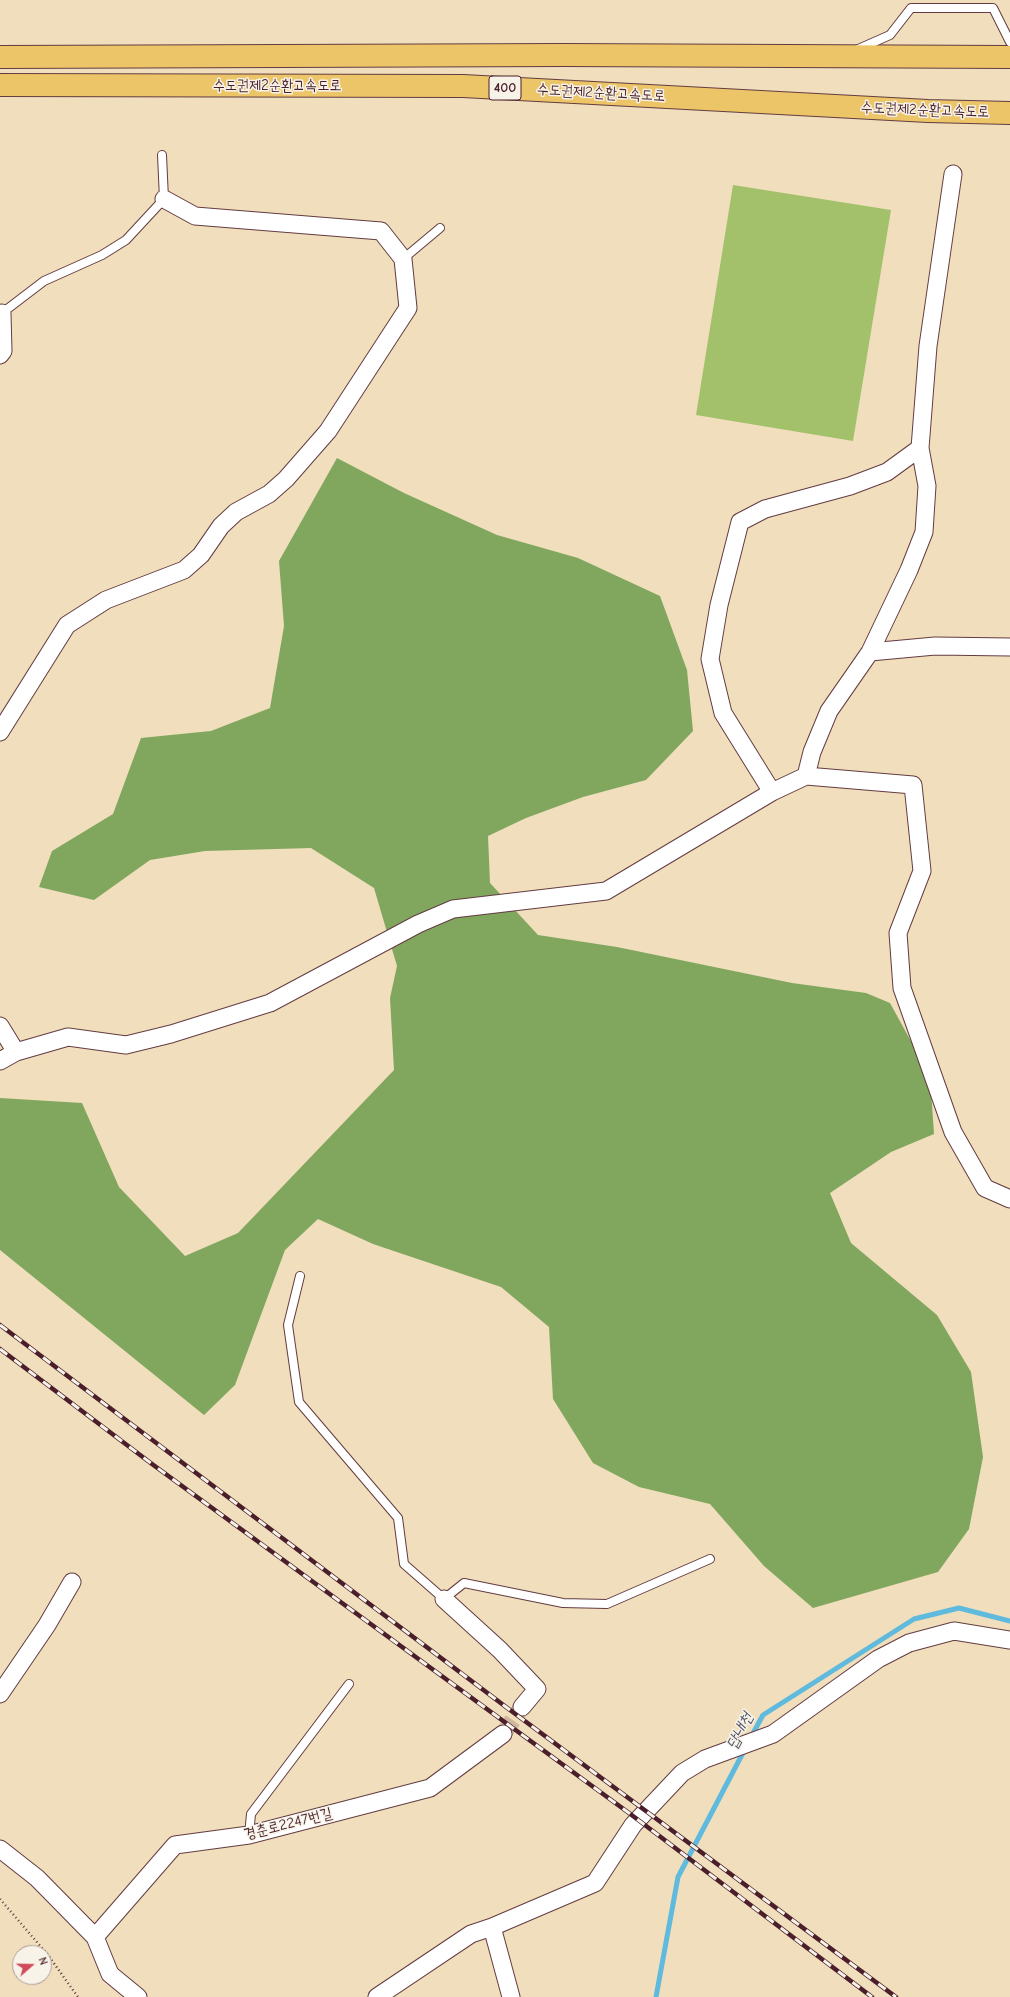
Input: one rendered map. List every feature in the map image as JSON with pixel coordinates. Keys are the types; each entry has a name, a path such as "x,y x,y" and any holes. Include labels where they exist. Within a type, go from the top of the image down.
{"highway":[{"name":"수도권제2순환고속도로","path":"0,57 547,55 1010,58"},
{"name":"수도권제2순환고속도로","path":"0,85 463,86 1010,114"}],"street":[{"path":"806,776 812,752 829,711 870,652 909,570 924,532 927,486 920,448 928,346 953,174"},
{"path":"0,732 67,625 106,600 184,570 202,555 221,526 236,512 269,494 286,479 328,431 408,308 403,258 381,231 195,216 164,199"},
{"path":"0,355 3,351 2,312"},
{"path":"772,792 723,713 710,659 719,605 740,522 765,509 850,486 887,472 920,448"},
{"path":"870,652 935,646 1010,647"},
{"path":"0,1061 16,1052 68,1037 126,1045 171,1034 270,1003 418,924 453,910 606,891 772,792 806,776 913,785 922,871 898,933 902,988 953,1132 985,1188 1010,1200"},
{"path":"0,1026 16,1052"},
{"path":"0,1694 47,1625 72,1582"},
{"path":"444,1599 500,1650 536,1689 522,1707"},
{"path":"377,1997 471,1934 492,1928 595,1883 633,1825 682,1773 705,1759 773,1734 878,1659 909,1643 954,1631 1010,1640"},
{"name":"경춘로2247번길","path":"95,1937 175,1845 249,1835 430,1788 503,1734"},
{"path":"0,1849 37,1878 95,1937 110,1974 138,1997"},
{"path":"492,1928 511,1997"}],"lane":[{"path":"842,56 890,35 911,8 993,8 1010,42"},
{"path":"2,312 44,281 102,255 126,240 164,199 162,156"},
{"path":"403,258 440,228"},
{"path":"300,1276 288,1325 299,1402 398,1518 404,1564 444,1599 464,1583 563,1603 607,1604 710,1559"},
{"path":"249,1835 251,1814 349,1684"}],"path":[{"path":"0,1899 48,1955 78,1997"}],"green space":[{"path":"733,185 891,210 853,441 696,415"},
{"path":"337,458 404,493 497,535 578,558 660,596 687,670 693,731 646,780 583,797 526,818 488,836 490,883 538,935 617,947 792,983 866,993 890,1003 930,1076 934,1134 891,1152 830,1193 851,1243 937,1315 971,1372 983,1457 969,1529 938,1572 813,1608 764,1566 710,1504 639,1487 593,1463 553,1399 549,1327 501,1287 373,1244 318,1219 285,1250 235,1385 204,1415 0,1250 0,1098 82,1103 119,1187 185,1256 238,1233 394,1070 390,998 397,966 374,888 311,848 205,851 150,860 94,900 39,887 52,851 113,814 141,738 211,731 270,708 284,626 279,561"}],"waterway":[{"name":"답내천","path":"751,1737 763,1715 914,1619 959,1608 1010,1621"},
{"name":"답내천","path":"656,1997 678,1877 745,1749"}],"tunnel":[{"path":"503,1734 522,1707"}],"railway":[{"path":"0,1325 506,1707 896,1997"},
{"path":"0,1349 152,1464 629,1813 872,1997"}]}
